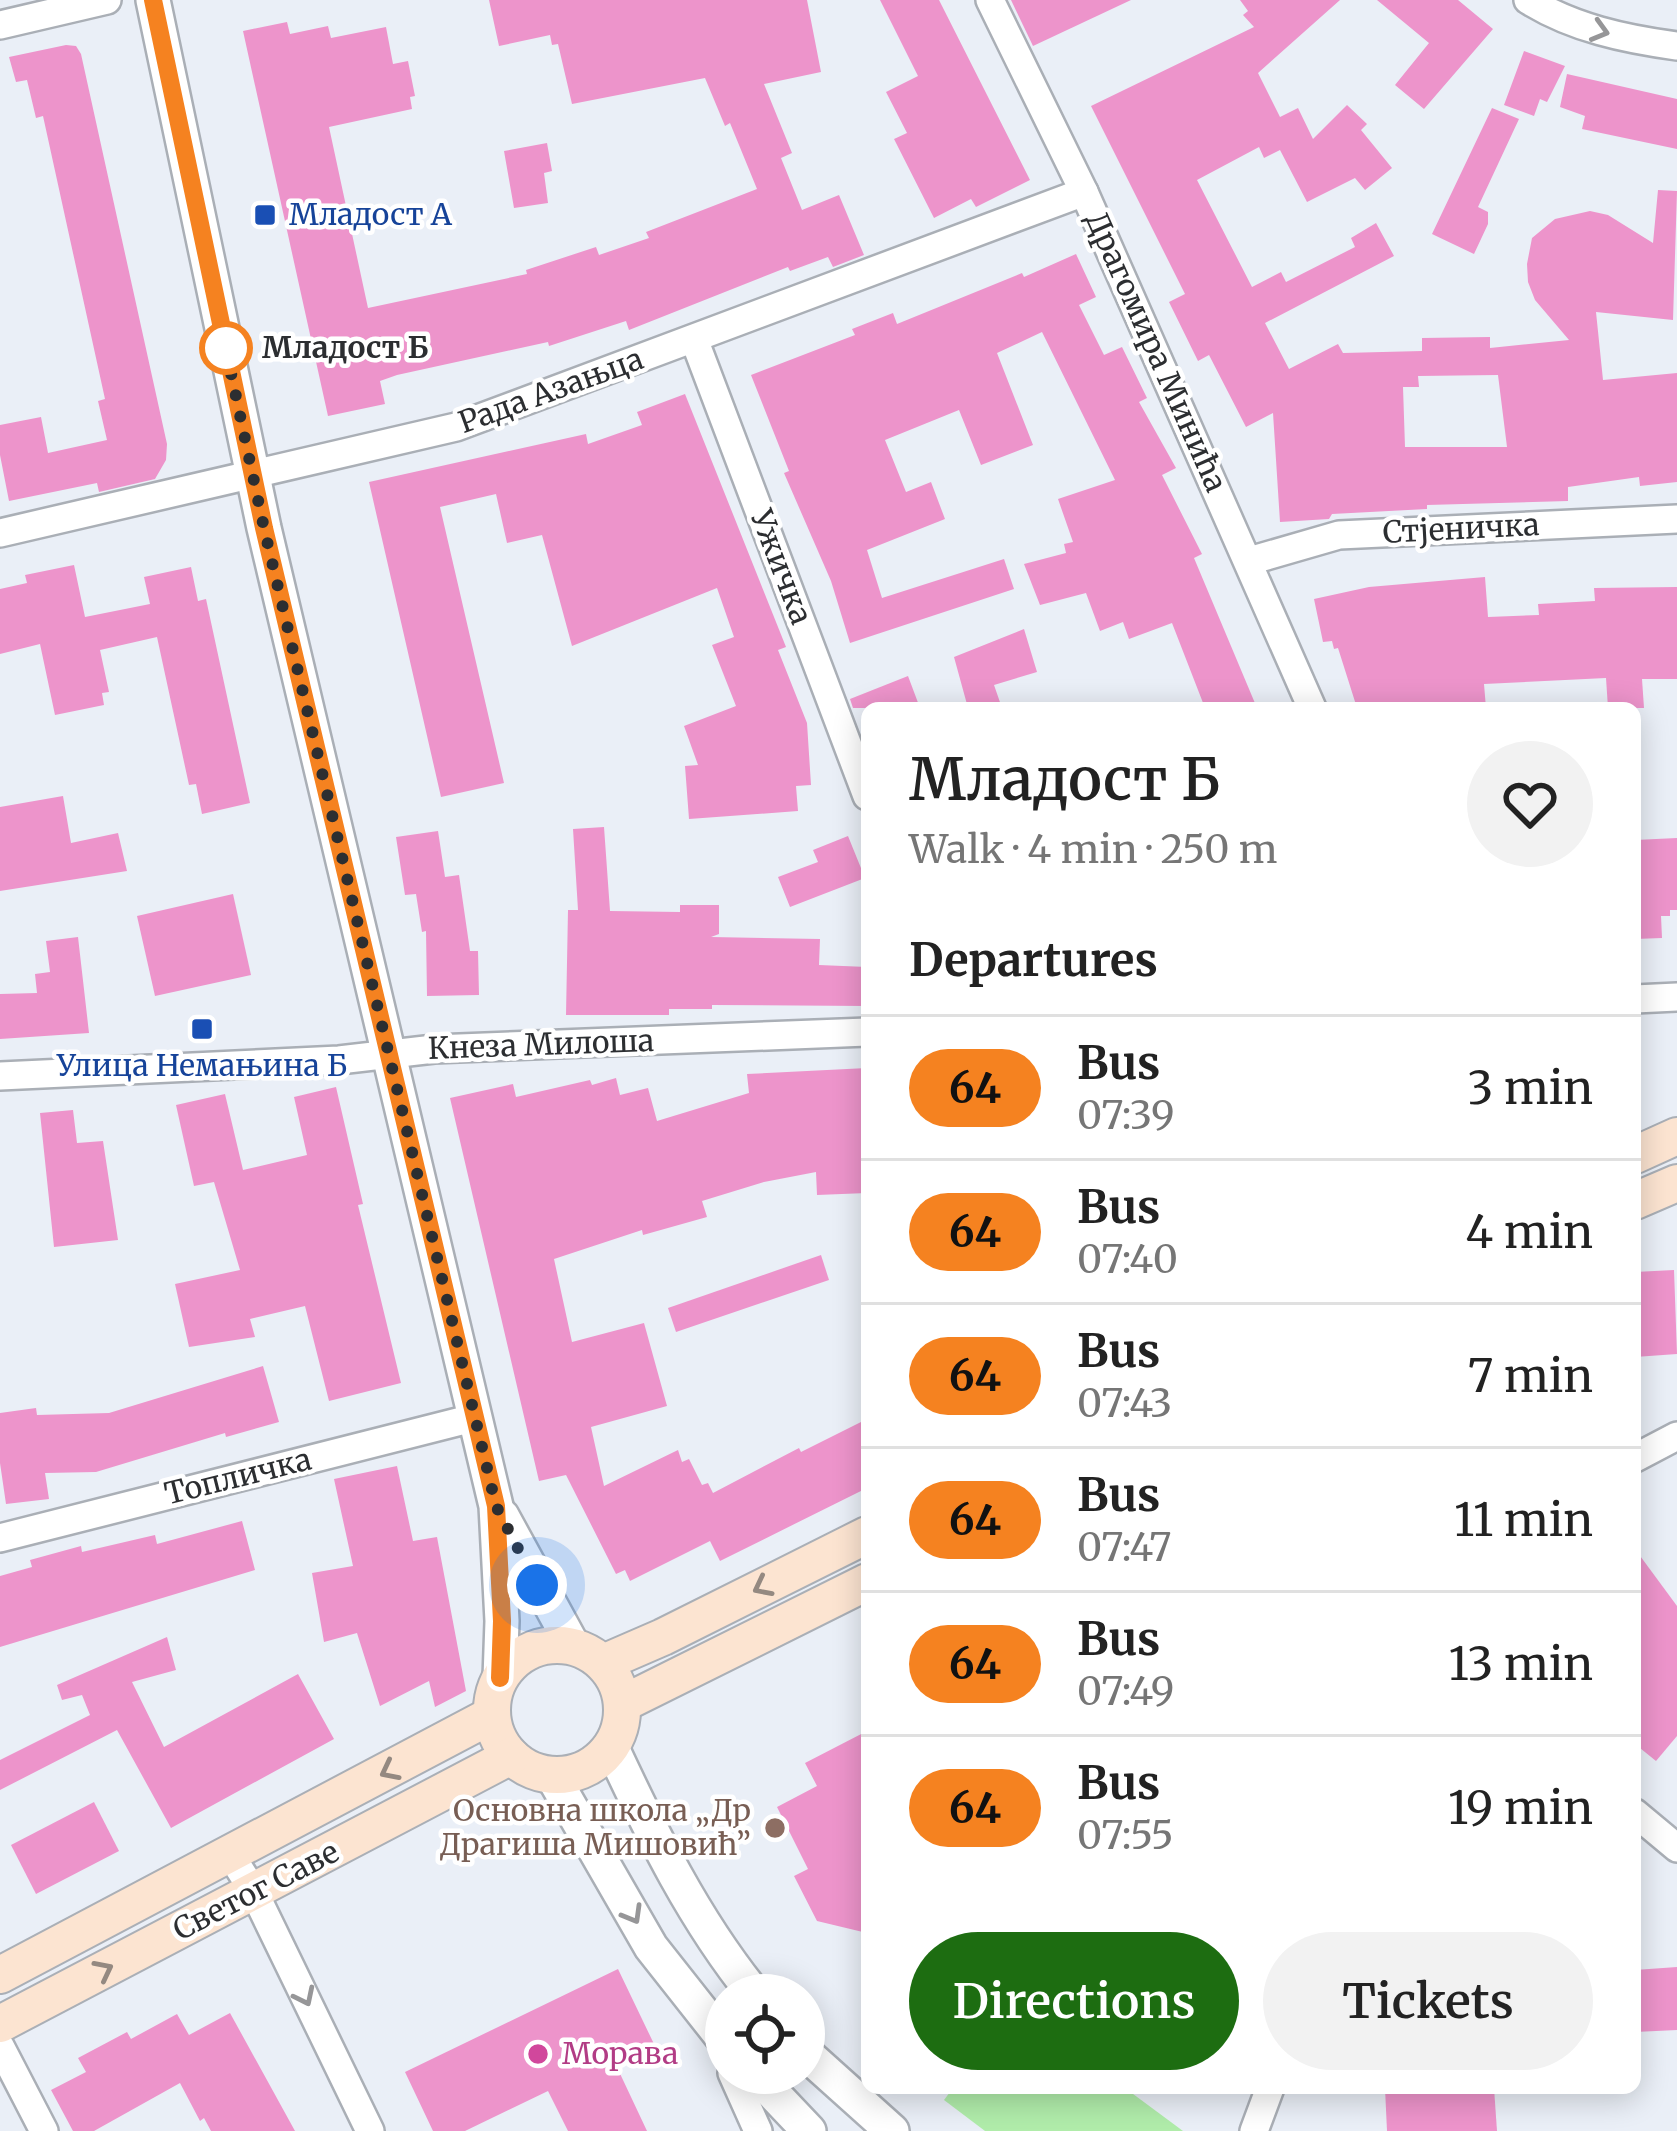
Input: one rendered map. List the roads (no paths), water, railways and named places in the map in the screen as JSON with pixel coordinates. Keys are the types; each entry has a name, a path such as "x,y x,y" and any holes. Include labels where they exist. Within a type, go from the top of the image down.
{"main road":[{"path":"1641,1152 1677,1136"},
{"path":"1641,1199 1677,1184"},
{"path":"588,1654 616,1680 623,1703 622,1721 611,1747 584,1770 553,1778 523,1766 497,1735 490,1703 500,1678 514,1661 552,1645 588,1654 663,1637 861,1538"},
{"path":"623,1703 861,1585"},
{"name":"Светог Саве","path":"0,1975 492,1715"},
{"name":"Светог Саве","path":"0,2024 511,1756"}],"street":[{"path":"0,25 107,0"},
{"path":"153,0 254,476 496,1506 500,1678"},
{"name":"Драгомира Минића","path":"990,0 1084,191 1309,702"},
{"path":"1528,0 1578,25 1677,46"},
{"name":"Рада Азањца","path":"0,533 456,427 1084,191"},
{"name":"Ужичка","path":"694,339 861,780"},
{"name":"Стјеничка","path":"1249,561 1340,535 1677,519"},
{"path":"1641,999 1677,997"},
{"name":"Кнеза Милоша","path":"0,1076 861,1032"},
{"name":"Топличка","path":"0,1538 477,1417"},
{"path":"1641,1455 1677,1436"},
{"path":"496,1506 588,1654"},
{"path":"611,1747 673,1874 738,1974"},
{"path":"553,1778 651,1947 705,2016"},
{"path":"1641,1818 1677,1848"},
{"path":"230,1854 254,1892 370,2131"},
{"path":"0,2046 44,2131"},
{"path":"825,2071 892,2131"},
{"path":"741,2094 758,2131"},
{"path":"774,2094 809,2131"},
{"path":"1254,2131 1268,2094"}],"place":[{"name":"Младост А","path":"265,215"},
{"name":"Младост Б","path":"226,348"},
{"name":"Улица Немањина Б","path":"202,1029"},
{"name":"Основна школа „Др Драгиша Мишовић”","path":"775,1828"},
{"name":"Морава","path":"538,2054"}]}
